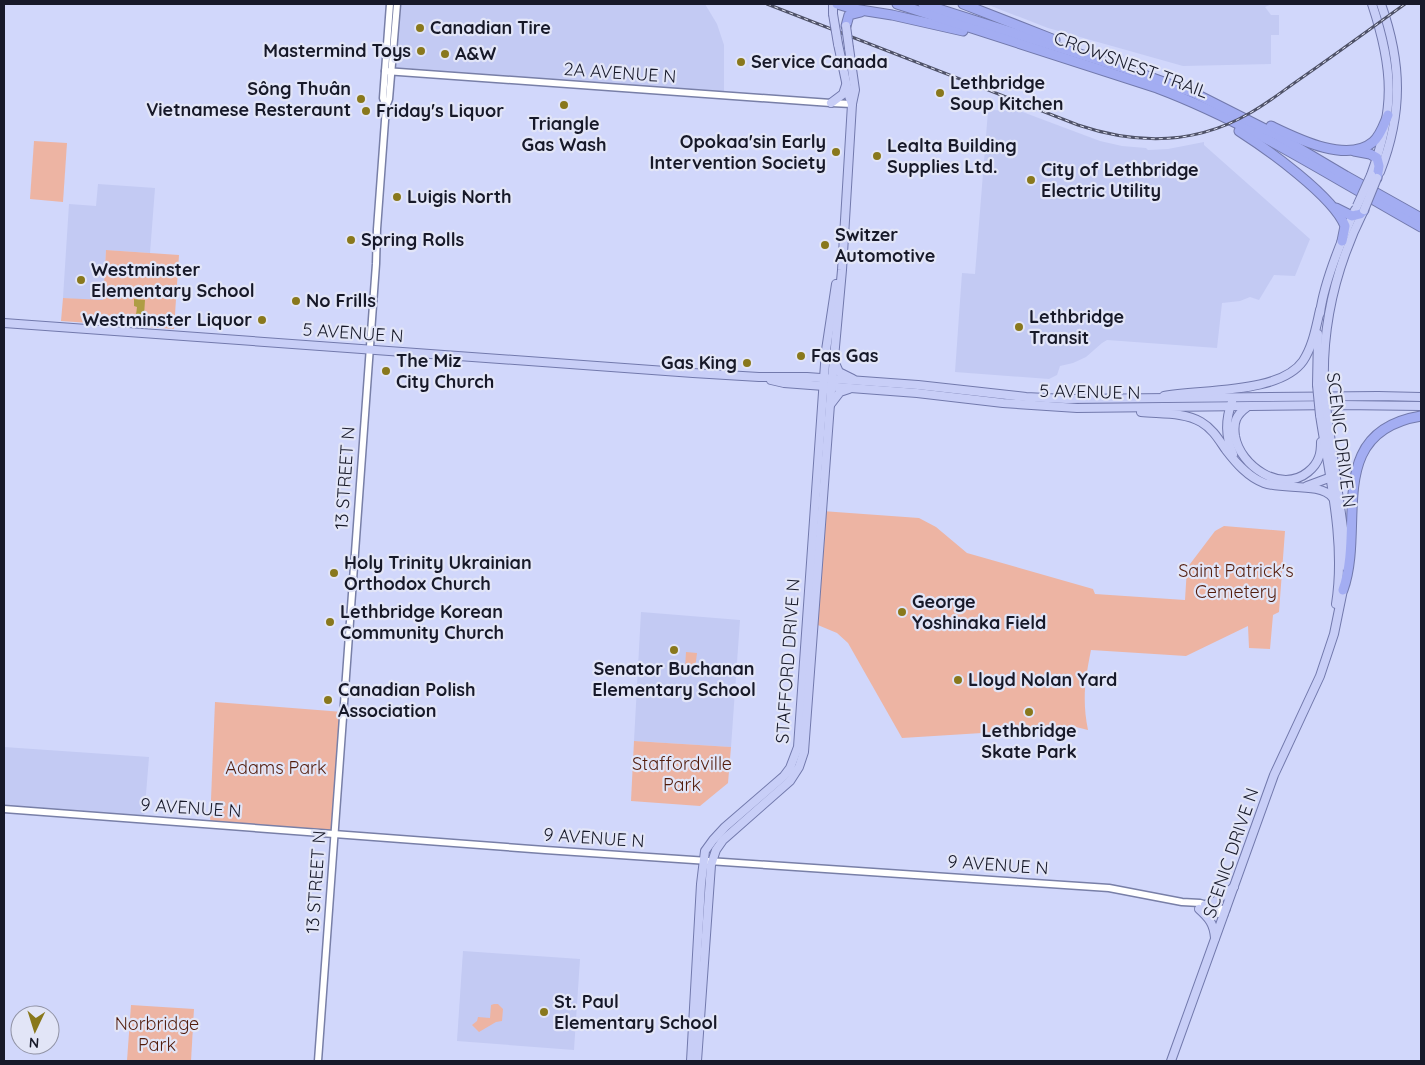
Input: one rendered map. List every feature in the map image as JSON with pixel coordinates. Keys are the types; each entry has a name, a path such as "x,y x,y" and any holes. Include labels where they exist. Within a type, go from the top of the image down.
{"highway":[{"path":"841,4 866,11 940,25 1085,64"},
{"name":"CROWSNEST TRAIL","path":"897,4 1085,64 1196,103 1271,142 1421,227"},
{"name":"CROWSNEST TRAIL","path":"923,4 1133,71 1194,93 1237,114 1421,218"},
{"path":"963,4 1133,71 1169,81 1202,94 1312,144 1363,153 1377,158 1379,166 1374,177"},
{"path":"846,21 855,12 866,11"},
{"path":"1157,88 1221,120 1279,158 1331,205 1345,226 1342,241"},
{"path":"1342,150 1362,148 1374,141 1388,115"},
{"path":"1331,205 1352,216 1360,214 1361,208"},
{"path":"1343,590 1347,580 1350,548 1352,488 1360,459 1370,443 1385,429 1401,421 1421,416"}],"main road":[{"name":"STAFFORD DRIVE N","path":"833,4 838,44 852,104"},
{"name":"STAFFORD DRIVE N","path":"692,1061 705,851 713,840 780,780 790,768 796,754 830,358 842,258 852,104 855,90 846,21 841,4"},
{"path":"1372,4 1387,58 1389,84 1388,115 1377,158"},
{"name":"SCENIC DRIVE N","path":"1321,385 1326,329 1332,292 1361,208 1389,148 1397,104 1396,63 1381,4"},
{"path":"830,103 843,94 846,83"},
{"name":"SCENIC DRIVE N","path":"1172,1061 1274,775 1317,684 1334,634 1343,590 1345,556 1323,414 1317,347 1320,310 1325,291 1352,216"},
{"path":"1138,400 1180,393 1254,386 1282,378 1296,368 1308,352 1320,310"},
{"name":"5 AVENUE N","path":"4,323 759,377 807,377 828,383"},
{"path":"807,377 818,372 830,358 838,371 855,385 840,392 830,405"},
{"name":"5 AVENUE N","path":"759,377 781,382 855,385 1003,403 1077,408 1421,406"},
{"name":"STAFFORD DRIVE N","path":"697,1061 712,861 716,850 727,836 790,781 799,767 804,752 830,405 828,383"},
{"name":"5 AVENUE N","path":"855,385 918,385 1026,397 1085,400 1378,396 1421,398"},
{"path":"1234,398 1227,424 1227,436 1236,460"},
{"path":"1247,406 1240,412 1234,423 1239,448 1247,462 1255,469 1272,477 1282,479 1296,478 1304,475 1316,463 1319,457 1323,414"},
{"path":"1114,408 1195,419 1203,423 1214,433 1248,474 1264,483 1325,491 1333,498"},
{"path":"1296,488 1333,477"},
{"name":"SCENIC DRIVE N","path":"1326,658 1337,596 1339,561 1333,477"},
{"path":"1215,941 1213,924 1202,907 1216,901 1235,886"}],"street":[{"name":"13 STREET N","path":"318,1061 386,107 389,99 390,4"},
{"name":"13 STREET N","path":"388,71 397,4"},
{"name":"2A AVENUE N","path":"388,71 852,104"},
{"name":"9 AVENUE N","path":"4,809 1109,888 1150,894 1225,913"}],"shaded area":[{"path":"397,4 705,4 717,24 724,45 724,96 393,71"},
{"path":"986,4 1272,4 1265,7 1271,15 1279,15 1279,35 1271,35 1271,64 1183,66 1048,28"},
{"path":"988,111 1020,111 1100,141 1122,146 1146,148 1148,150 1168,149 1204,142 1204,145 1310,239 1295,276 1274,275 1259,300 1250,297 1240,301 1222,303 1217,348 1107,340 1086,357 1060,366 1057,375 1049,379 955,372 962,273 975,274"},
{"path":"98,184 155,188 150,253 106,250 103,301 63,298 69,204 96,206"},
{"path":"134,299 145,300 144,316 136,315 137,307 134,306"},
{"path":"641,612 740,620 731,747 634,741"},
{"path":"4,747 149,757 144,819 4,809"},
{"path":"463,951 580,959 574,1050 457,1041"}],"green space":[{"path":"34,141 67,143 63,202 30,199"},
{"path":"106,250 179,255 174,329 61,321 63,298 103,300"},
{"name":"Saint Patrick's Cemetery","path":"822,511 919,518 936,527 967,553 1093,589 1095,594 1185,600 1187,568 1215,531 1224,526 1285,531 1279,612 1273,615 1270,649 1249,648 1248,626 1186,656 1091,650 1085,690 1088,730 1076,727 902,738 848,643 837,633 813,623"},
{"path":"686,652 697,653 695,669 685,669"},
{"name":"Adams Park","path":"215,702 343,712 334,834 210,824"},
{"name":"Staffordville Park","path":"634,741 731,747 728,783 700,806 631,801"},
{"path":"498,1004 503,1009 502,1021 496,1022 479,1032 472,1025 477,1021 478,1017 490,1018 491,1005"},
{"name":"Norbridge Park","path":"131,1005 194,1009 191,1061 127,1061"}],"railway":[{"path":"767,4 1078,125 1100,132 1144,138 1187,136 1229,124 1263,105 1405,4"}],"place":[{"name":"Canadian Tire","path":"420,28"},
{"name":"Mastermind Toys","path":"421,51"},
{"name":"A&W","path":"445,54"},
{"name":"Service Canada","path":"741,62"},
{"name":"Lethbridge Soup Kitchen","path":"940,93"},
{"name":"Sông Thuân Vietnamese Resteraunt","path":"361,99"},
{"name":"Triangle Gas Wash","path":"564,105"},
{"name":"Friday's Liquor","path":"366,111"},
{"name":"Opokaa'sin Early Intervention Society","path":"836,152"},
{"name":"Lealta Building Supplies Ltd.","path":"877,156"},
{"name":"City of Lethbridge Electric Utility","path":"1031,180"},
{"name":"Luigis North","path":"397,197"},
{"name":"Spring Rolls","path":"351,240"},
{"name":"Switzer Automotive","path":"825,245"},
{"name":"Westminster Elementary School","path":"81,280"},
{"name":"No Frills","path":"296,301"},
{"name":"Westminster Liquor","path":"262,320"},
{"name":"Lethbridge Transit","path":"1019,327"},
{"name":"Fas Gas","path":"801,356"},
{"name":"Gas King","path":"747,363"},
{"name":"The Miz City Church","path":"386,371"},
{"name":"Holy Trinity Ukrainian Orthodox Church","path":"334,573"},
{"name":"George Yoshinaka Field","path":"902,612"},
{"name":"Lethbridge Korean Community Church","path":"330,622"},
{"name":"Senator Buchanan Elementary School","path":"674,650"},
{"name":"Lloyd Nolan Yard","path":"958,680"},
{"name":"Canadian Polish Association","path":"328,700"},
{"name":"Lethbridge Skate Park","path":"1029,712"},
{"name":"St. Paul Elementary School","path":"544,1012"}]}
